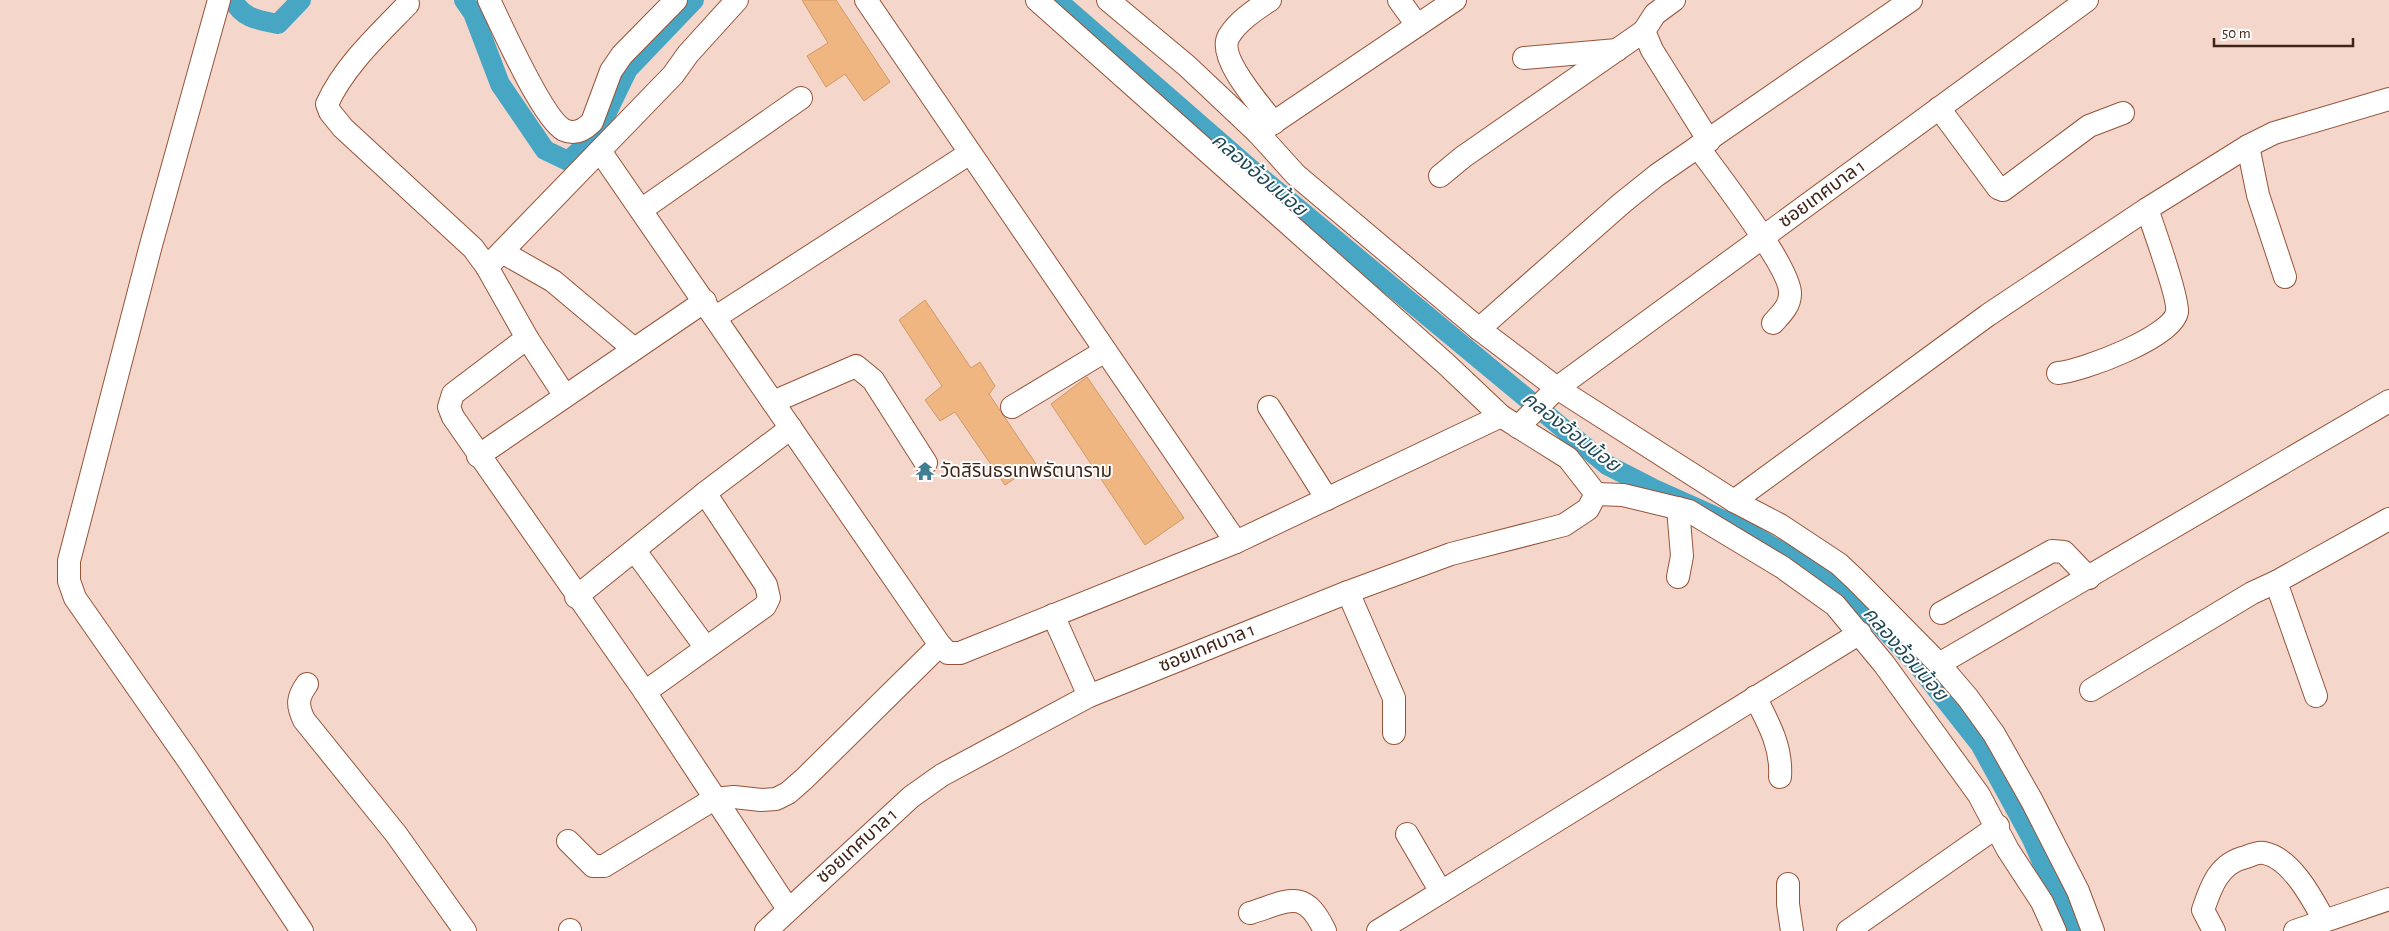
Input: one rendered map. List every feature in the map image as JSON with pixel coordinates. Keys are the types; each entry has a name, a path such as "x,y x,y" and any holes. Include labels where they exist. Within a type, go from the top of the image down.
{"street":[{"path":"220,0 146,264 69,561 69,581 75,598 188,760 302,931"},
{"path":"489,0 530,83 558,126 566,131 575,132 585,128 592,122 611,71 622,55 676,0"},
{"path":"495,260 600,151 615,132 673,75 688,54 738,0"},
{"path":"866,0 1236,542"},
{"path":"1037,0 1446,364 1516,420 1568,458 1596,494 1623,495 1689,511 1782,567 1835,605 1860,632 1974,787 1998,826 2008,850 2042,902 2055,931"},
{"path":"1108,0 1187,66 1266,128"},
{"path":"1270,0 1245,18 1228,37 1225,49 1266,128 1296,175 1552,392 1734,501 1780,525 1839,564 1939,664 1968,698 1994,734 2032,801 2078,891 2094,931"},
{"path":"1399,0 1417,26"},
{"path":"1266,128 1455,0"},
{"path":"1440,176 1463,157 1644,31 1655,14 1674,0"},
{"path":"1479,329 1622,202 1656,175 1704,144 1911,0"},
{"name":"ซอยเทศบาล 1","path":"1516,420 1762,237 2087,0"},
{"path":"408,4 367,48 347,73 327,104 330,112 343,128 474,248 495,260 553,281 634,349"},
{"path":"1644,31 1652,50 1704,144 1786,276 1791,293 1787,307 1773,322"},
{"path":"1524,58 1617,50"},
{"path":"641,210 801,98"},
{"path":"1734,501 1988,315 2147,209 2248,146 2274,133 2389,99"},
{"path":"1939,108 1998,188 2004,190 2089,126 2124,112"},
{"path":"2248,146 2258,195 2286,277"},
{"path":"600,151 940,646 948,653 960,653 1236,542 1327,498 1516,420"},
{"path":"478,456 634,349 710,309 970,153"},
{"path":"2058,373 2073,372 2117,354 2161,332 2174,321 2178,310 2147,209"},
{"path":"495,260 528,338 565,396"},
{"path":"528,338 458,389 450,400 449,407 453,417 478,456 644,692 788,909"},
{"path":"1012,407 1105,351"},
{"path":"773,402 856,366 873,380 926,463"},
{"path":"1939,664 2389,401"},
{"path":"1269,407 1327,498"},
{"path":"576,597 704,493 791,428"},
{"path":"644,692 765,606 769,598 766,586 704,493"},
{"name":"ซอยเทศบาล 1","path":"766,931 911,797 942,775 1089,696 1348,592 1451,554 1564,525 1588,509 1596,494"},
{"path":"1678,508 1682,556 1678,576"},
{"path":"2091,690 2252,593 2276,582 2389,519"},
{"path":"634,551 706,648"},
{"path":"1941,613 2052,552 2064,552 2089,578"},
{"path":"2276,582 2316,696"},
{"path":"1348,592 1394,698 1394,733"},
{"path":"1053,615 1089,696"},
{"path":"1378,931 1860,632"},
{"path":"568,841 592,866 604,866 714,800 734,797 761,800 776,799 788,793 940,646"},
{"path":"307,684 300,694 298,706 304,720 396,834 465,931"},
{"path":"1755,697 1775,740 1781,759 1780,777"},
{"path":"1848,931 1998,826"},
{"path":"1407,834 1440,892"},
{"path":"2214,931 2204,910 2214,880 2232,860 2263,853 2277,857 2308,890 2324,920"},
{"path":"1788,884 1788,904 1792,931"},
{"path":"2295,931 2389,899"},
{"path":"1250,914 1292,901 1307,904 1316,912 1325,931"}],"building":[{"path":"802,0 836,0 890,82 864,101 845,74 826,87 807,56 828,43"},
{"path":"925,300 971,368 980,362 995,386 989,394 1036,464 1005,485 955,412 940,421 925,400 942,386 899,320"},
{"path":"1087,377 1184,518 1145,545 1051,404"}],"waterway":[{"name":"คลองอ้อมน้อย","path":"233,0 242,11 252,18 278,24 301,0"},
{"name":"คลองอ้อมน้อย","path":"464,0 473,13 500,84 545,150 568,161 595,137 628,69 694,0"},
{"name":"คลองอ้อมน้อย","path":"1057,0 1260,177 1607,465 1652,488 1741,528 1851,593 1917,664 1980,744 2032,839 2072,931"}],"place":[{"name":"วัดสิรินธรเทพรัตนาราม","path":"925,471"}]}
